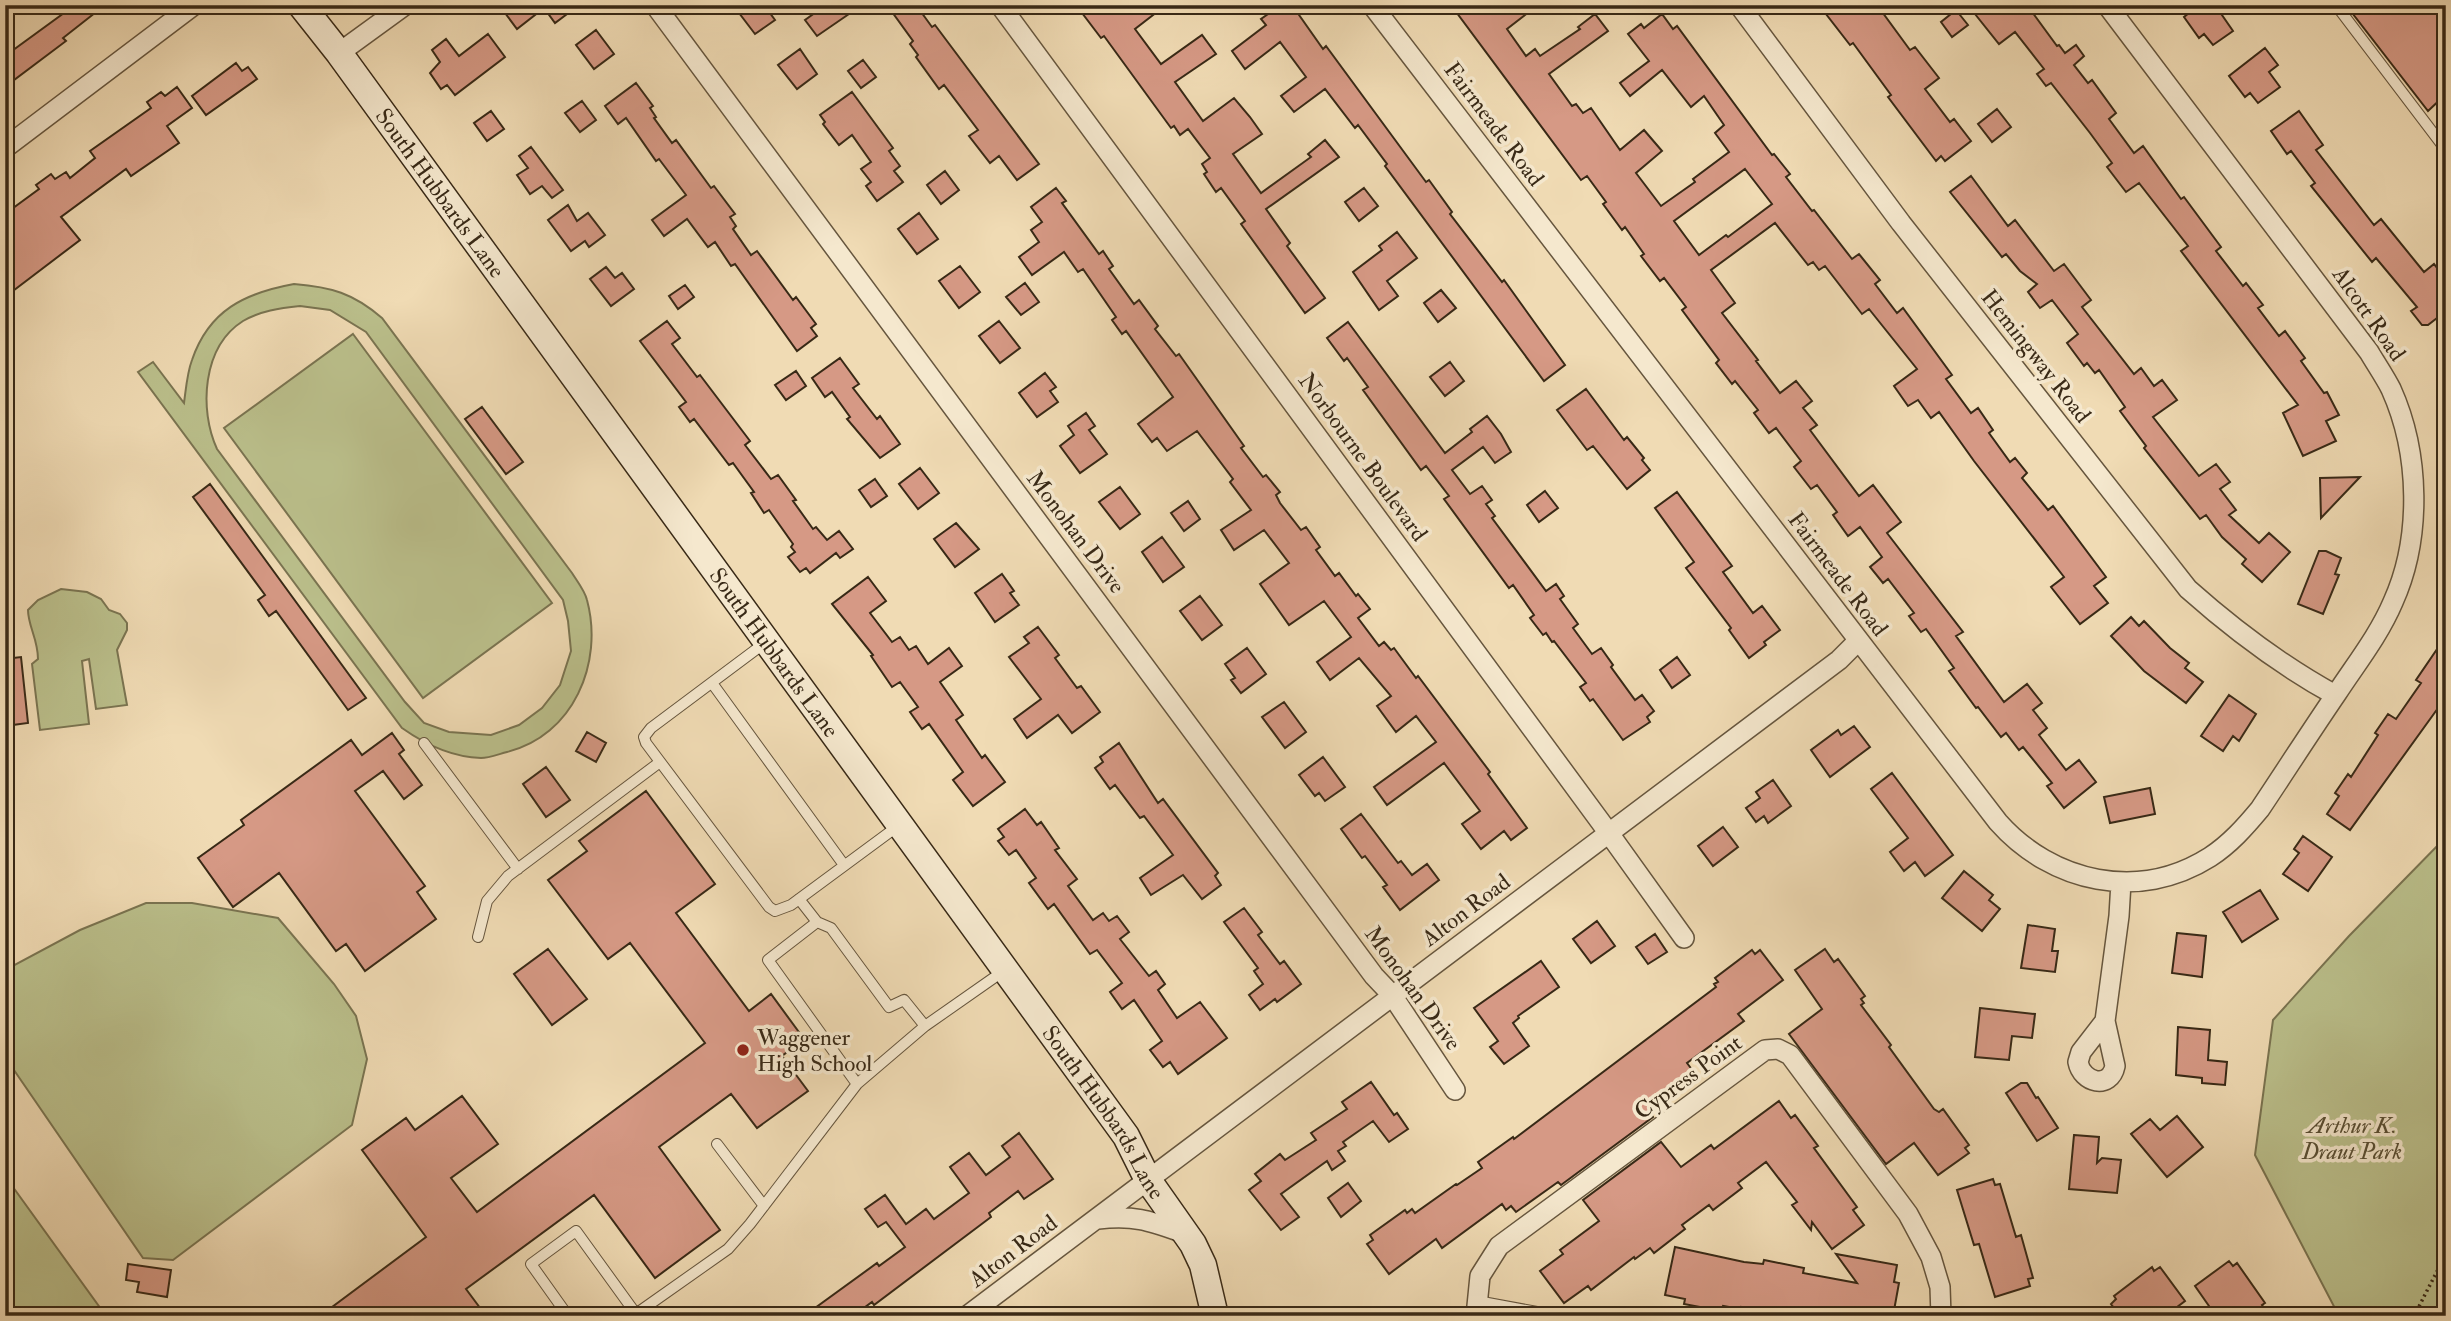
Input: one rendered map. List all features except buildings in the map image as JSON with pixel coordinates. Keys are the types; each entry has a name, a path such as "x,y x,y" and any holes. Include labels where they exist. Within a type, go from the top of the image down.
{"street":[{"path":"5,148 194,5"},
{"name":"South Hubbards Lane","path":"302,5 1126,1136 1148,1180 1186,1234 1203,1265 1215,1316"},
{"path":"339,53 405,5"},
{"name":"Monohan Drive","path":"656,5 1366,965 1392,995 1455,1090"},
{"name":"Norbourne Boulevard","path":"1000,5 1684,938"},
{"name":"Fairmeade Road","path":"1373,5 1998,822 2015,841 2037,857 2056,867 2095,880 2122,882 2174,874 2210,857 2243,830 2260,809 2335,695"},
{"name":"Hemingway Road","path":"1740,5 1901,223 2188,589 2232,628 2335,695"},
{"name":"Alcott Road","path":"2107,5 2356,334 2390,387 2399,410 2407,443 2413,494 2408,554 2393,603 2374,639 2335,695"},
{"name":"Alton Road","path":"967,1316 1392,995 1503,915 1608,832 1648,805 1839,660 1858,641"},
{"path":"2105,1021 2122,882"},
{"name":"Cypress Point","path":"1476,1308 1480,1276 1499,1246 1765,1050 1779,1049 1790,1055 1908,1214 1931,1257 1940,1287 1941,1316"},
{"path":"1097,1219 1125,1216 1143,1219 1186,1234"}],"lane":[{"path":"2336,5 2446,150"},
{"path":"767,642 646,733 645,740 660,762 771,909 784,909 900,825"},
{"path":"712,682 844,865"},
{"path":"424,743 518,869"},
{"path":"478,937 487,901 508,876 660,762"},
{"path":"799,899 817,922 831,928 889,1007 904,1000 925,1026"},
{"path":"817,922 768,960 857,1084"},
{"path":"568,1316 531,1264 576,1231 635,1315 728,1249 857,1084 925,1026 1005,969"},
{"path":"717,1144 764,1206"},
{"path":"1476,1308 1559,1316"},
{"path":"1390,1316 1390,1313 1412,1316"}],"path":[{"path":"2414,1316 2446,1255"}],"green space":[{"path":"294,284 330,289 351,297 382,318 583,590 591,624 587,672 566,713 550,730 530,743 491,757 470,757 439,749 402,728 138,372 153,362 184,403 190,365 208,328 231,307 276,288","holes":["300,306 330,310 366,332 563,600 571,651 560,685 542,708 519,725 491,735 449,732 424,723 405,702 217,449 208,416 208,380 219,346 229,332 243,321 270,310"]},
{"path":"353,334 552,603 423,698 224,428"},
{"path":"61,589 87,592 101,599 109,610 120,614 127,623 127,630 117,650 127,705 96,709 89,659 82,661 89,724 40,730 32,664 38,659 38,652 28,610 38,600"},
{"name":"Arthur K. Draut Park","path":"2446,837 2446,1316 2339,1316 2255,1155 2273,1020 2349,936"},
{"path":"146,903 192,903 278,918 334,984 356,1016 367,1059 352,1125 173,1260 143,1258 5,1057 5,970 80,930"},
{"path":"5,1176 106,1316 5,1316"}],"place":[{"name":"Waggener High School","path":"743,1050"}]}
